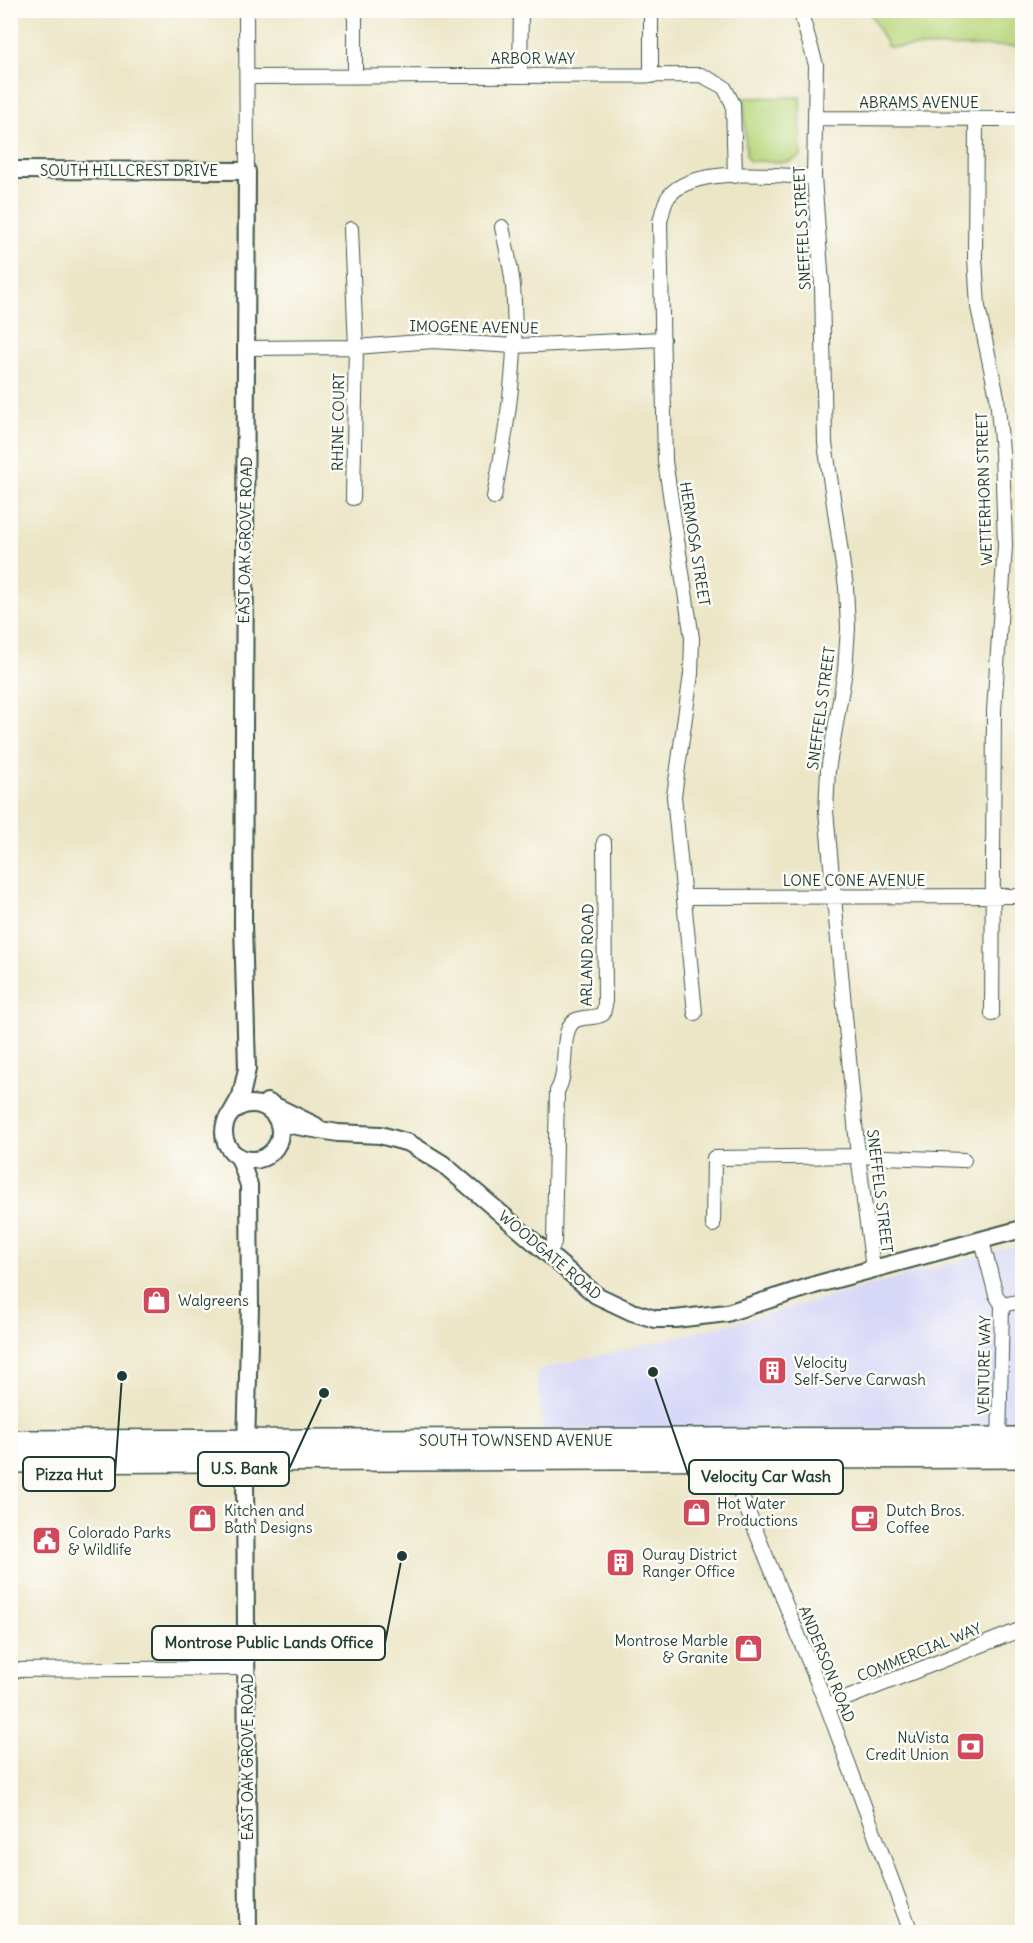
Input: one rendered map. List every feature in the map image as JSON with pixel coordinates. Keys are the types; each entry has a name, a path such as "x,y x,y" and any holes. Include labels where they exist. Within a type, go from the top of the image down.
{"highway":[{"name":"SOUTH TOWNSEND AVENUE","path":"10,1441 247,1450 736,1449 999,1447 1023,1438"},
{"name":"SOUTH TOWNSEND AVENUE","path":"999,1447 1023,1457"},
{"name":"SOUTH TOWNSEND AVENUE","path":"10,1462 247,1450"}],"street":[{"name":"EAST OAK GROVE ROAD","path":"232,1112 241,1096 248,1069 243,828 248,348 246,10"},
{"path":"355,10 355,76"},
{"path":"520,10 520,74"},
{"path":"651,10 651,76"},
{"name":"SNEFFELS STREET","path":"800,10 816,65 814,177 822,284 825,443 846,587 848,628 845,671 828,770 826,811 858,1156 873,1268"},
{"name":"ARBOR WAY","path":"247,77 701,75 724,87 733,104 735,176"},
{"name":"ABRAMS AVENUE","path":"816,118 1023,119"},
{"name":"WETTERHORN STREET","path":"976,119 975,258 978,307 997,397 1002,452 1005,546 994,711 992,1014"},
{"name":"SOUTH HILLCREST DRIVE","path":"10,170 247,171"},
{"path":"735,176 814,177"},
{"name":"HERMOSA STREET","path":"696,1013 674,796 691,674 692,638 664,461 660,222 669,196 685,184 705,177 735,176"},
{"path":"494,497 509,415 514,346 513,284 502,226"},
{"name":"RHINE COURT","path":"351,229 356,347 353,498"},
{"name":"IMOGENE AVENUE","path":"248,348 356,347 433,341 514,346 663,339"},
{"name":"ARLAND ROAD","path":"550,1255 555,1242 557,1091 562,1083 566,1065 566,1034 569,1025 577,1019 597,1018 603,1014 605,1005 604,842"},
{"name":"LONE CONE AVENUE","path":"685,897 1023,896"},
{"name":"EAST OAK GROVE ROAD","path":"248,1069 258,1100"},
{"path":"258,1100 273,1113 279,1123 278,1142 263,1158 256,1160 239,1157 226,1141 225,1127 232,1112 258,1100"},
{"name":"WOODGATE ROAD","path":"258,1100 330,1131"},
{"name":"WOODGATE ROAD","path":"279,1123 330,1131 380,1135 409,1143 443,1164 550,1255 580,1284 612,1304 642,1316 675,1319 727,1313 769,1298 873,1268 1023,1229"},
{"name":"WOODGATE ROAD","path":"278,1142 330,1131"},
{"path":"713,1225 714,1158 858,1156 963,1160"},
{"name":"EAST OAK GROVE ROAD","path":"239,1157 249,1185 246,1668 248,1932"},
{"name":"EAST OAK GROVE ROAD","path":"249,1185 263,1158"},
{"name":"VENTURE WAY","path":"982,1241 996,1295 1002,1305 999,1447"},
{"path":"1002,1305 1023,1301"},
{"name":"ANDERSON ROAD","path":"736,1449 739,1490 827,1706 911,1932"},
{"name":"COMMERCIAL WAY","path":"827,1706 1023,1629"},
{"path":"10,1670 246,1668"}],"shaded area":[{"path":"1022,1244 1022,1429 542,1430 537,1370 719,1327"}],"green space":[{"path":"869,11 1022,11 1022,46 888,47"},
{"path":"800,97 801,156 787,162 749,161 746,155 744,98"}],"place":[{"name":"Walgreens","path":"157,1300"},
{"name":"Velocity Self-Serve Carwash","path":"773,1371"},
{"name":"Velocity Car Wash","path":"653,1372"},
{"name":"Pizza Hut","path":"122,1376"},
{"name":"U.S. Bank","path":"324,1393"},
{"name":"Hot Water Productions","path":"696,1512"},
{"name":"Kitchen and Bath Designs","path":"203,1519"},
{"name":"Dutch Bros. Coffee","path":"865,1519"},
{"name":"Colorado Parks & Wildlife","path":"47,1541"},
{"name":"Montrose Public Lands Office","path":"402,1556"},
{"name":"Ouray District Ranger Office","path":"621,1563"},
{"name":"Montrose Marble & Granite","path":"749,1649"},
{"name":"NuVista Credit Union","path":"970,1746"}]}
